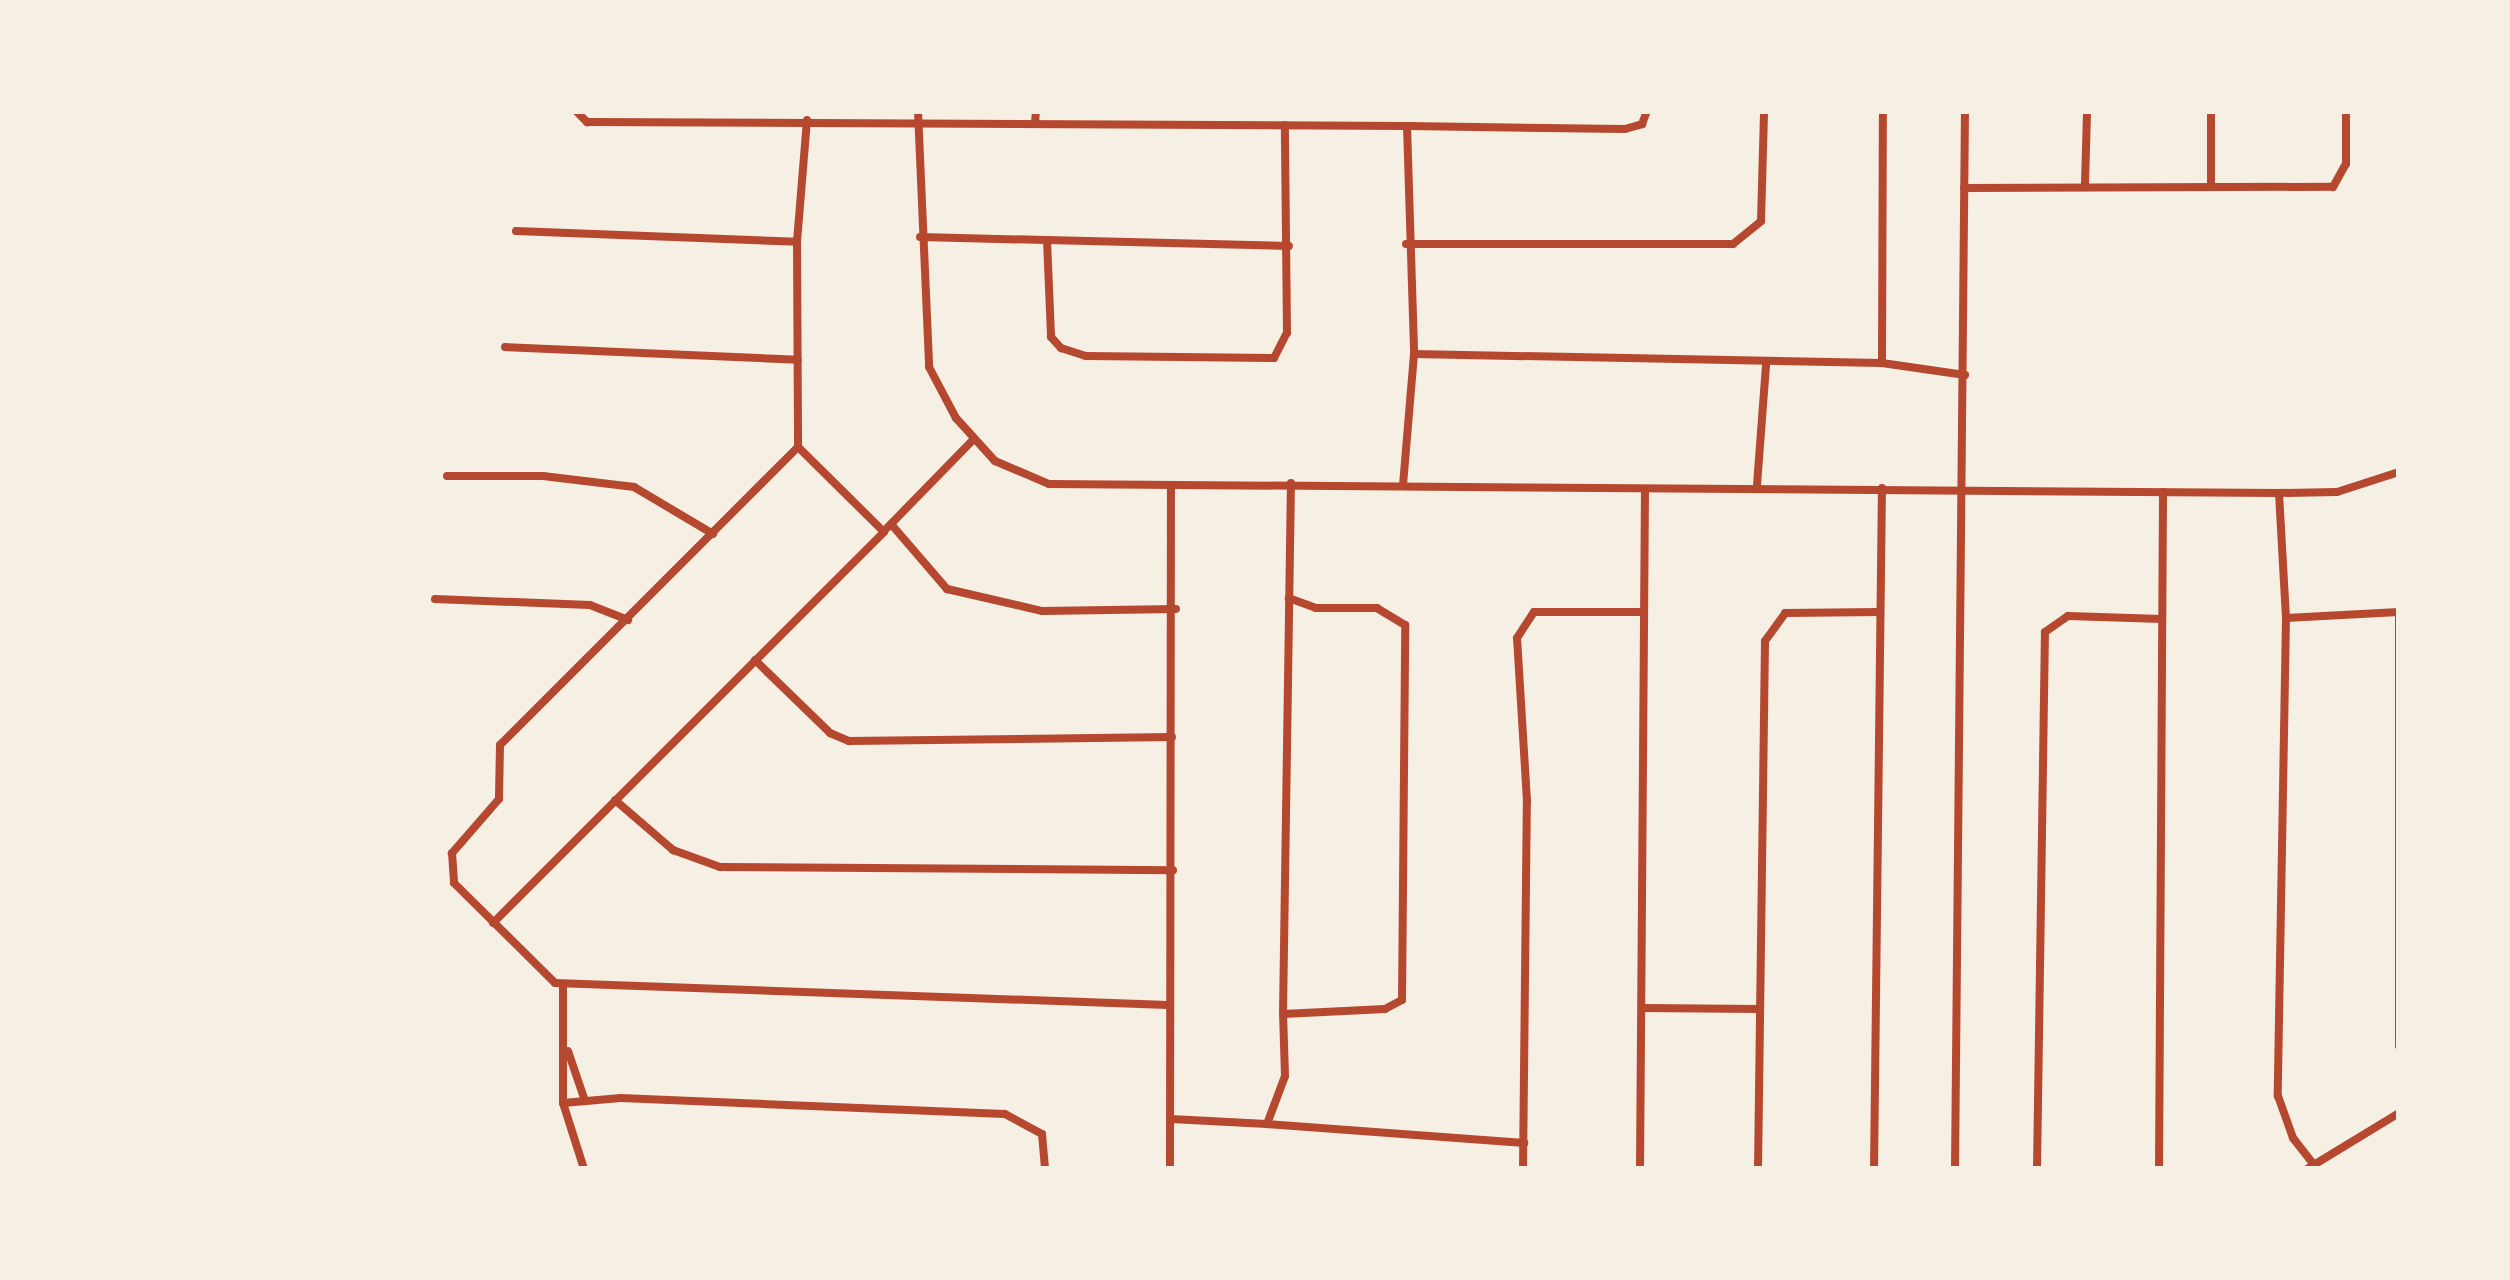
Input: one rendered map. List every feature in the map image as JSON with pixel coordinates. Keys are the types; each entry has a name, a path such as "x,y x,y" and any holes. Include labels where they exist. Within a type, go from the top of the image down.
{"street":[{"path":"576,111 587,122 1624,129 1642,124 1647,111"},
{"path":"918,111 929,367 974,439 1011,471 1049,484 1291,483 1645,491 1757,484 2279,493 2337,492 2399,472"},
{"path":"1035,124 1036,111"},
{"path":"1406,244 1747,239 1761,220 1766,189 1764,111"},
{"path":"1882,363 1883,111"},
{"path":"1955,1169 1965,111"},
{"path":"2085,184 2087,111"},
{"path":"2211,111 2211,186"},
{"path":"1964,188 2085,184 2333,187 2346,164 2346,111"},
{"path":"807,120 797,242 798,447 497,750 499,799 452,853 449,871 463,897 532,968 563,984 642,980 1168,1005"},
{"path":"1047,240 1052,337 1060,348 1197,361 1266,360 1280,352 1287,333 1285,124"},
{"path":"1403,486 1414,354 1406,244 1407,126"},
{"path":"516,231 797,242"},
{"path":"920,236 1288,246"},
{"path":"505,347 798,360"},
{"path":"1414,354 1882,363 1965,375"},
{"path":"1757,484 1766,364"},
{"path":"493,923 974,439"},
{"path":"798,447 937,581 981,599 1042,611 1176,609"},
{"path":"447,476 543,476 634,487 713,533"},
{"path":"1267,1124 1285,1076 1291,483"},
{"path":"1170,1169 1168,1005 1176,609 1171,486"},
{"path":"1874,1169 1882,488"},
{"path":"1640,1169 1640,612 1645,491"},
{"path":"2159,1169 2163,492"},
{"path":"2279,493 2287,618 2278,1096 2310,1167 2399,1113"},
{"path":"1283,1014 1385,1009 1402,1000 1409,809 1405,625 1377,608 1316,608 1289,598"},
{"path":"435,599 590,605 628,620"},
{"path":"1522,1169 1527,801 1517,638 1534,612 1640,612"},
{"path":"1758,1169 1765,641 1785,613 1880,612"},
{"path":"2287,618 2399,612 2399,1046"},
{"path":"2037,1169 2045,632 2068,616 2162,619"},
{"path":"755,660 830,733 849,741 1172,737"},
{"path":"615,800 686,858 720,867 1173,870"},
{"path":"563,984 567,1047 563,1103 584,1169"},
{"path":"1642,1008 1760,1009"},
{"path":"567,1047 585,1101"},
{"path":"563,1103 1005,1114 1042,1134 1045,1169"},
{"path":"1171,1119 1524,1143"}]}
